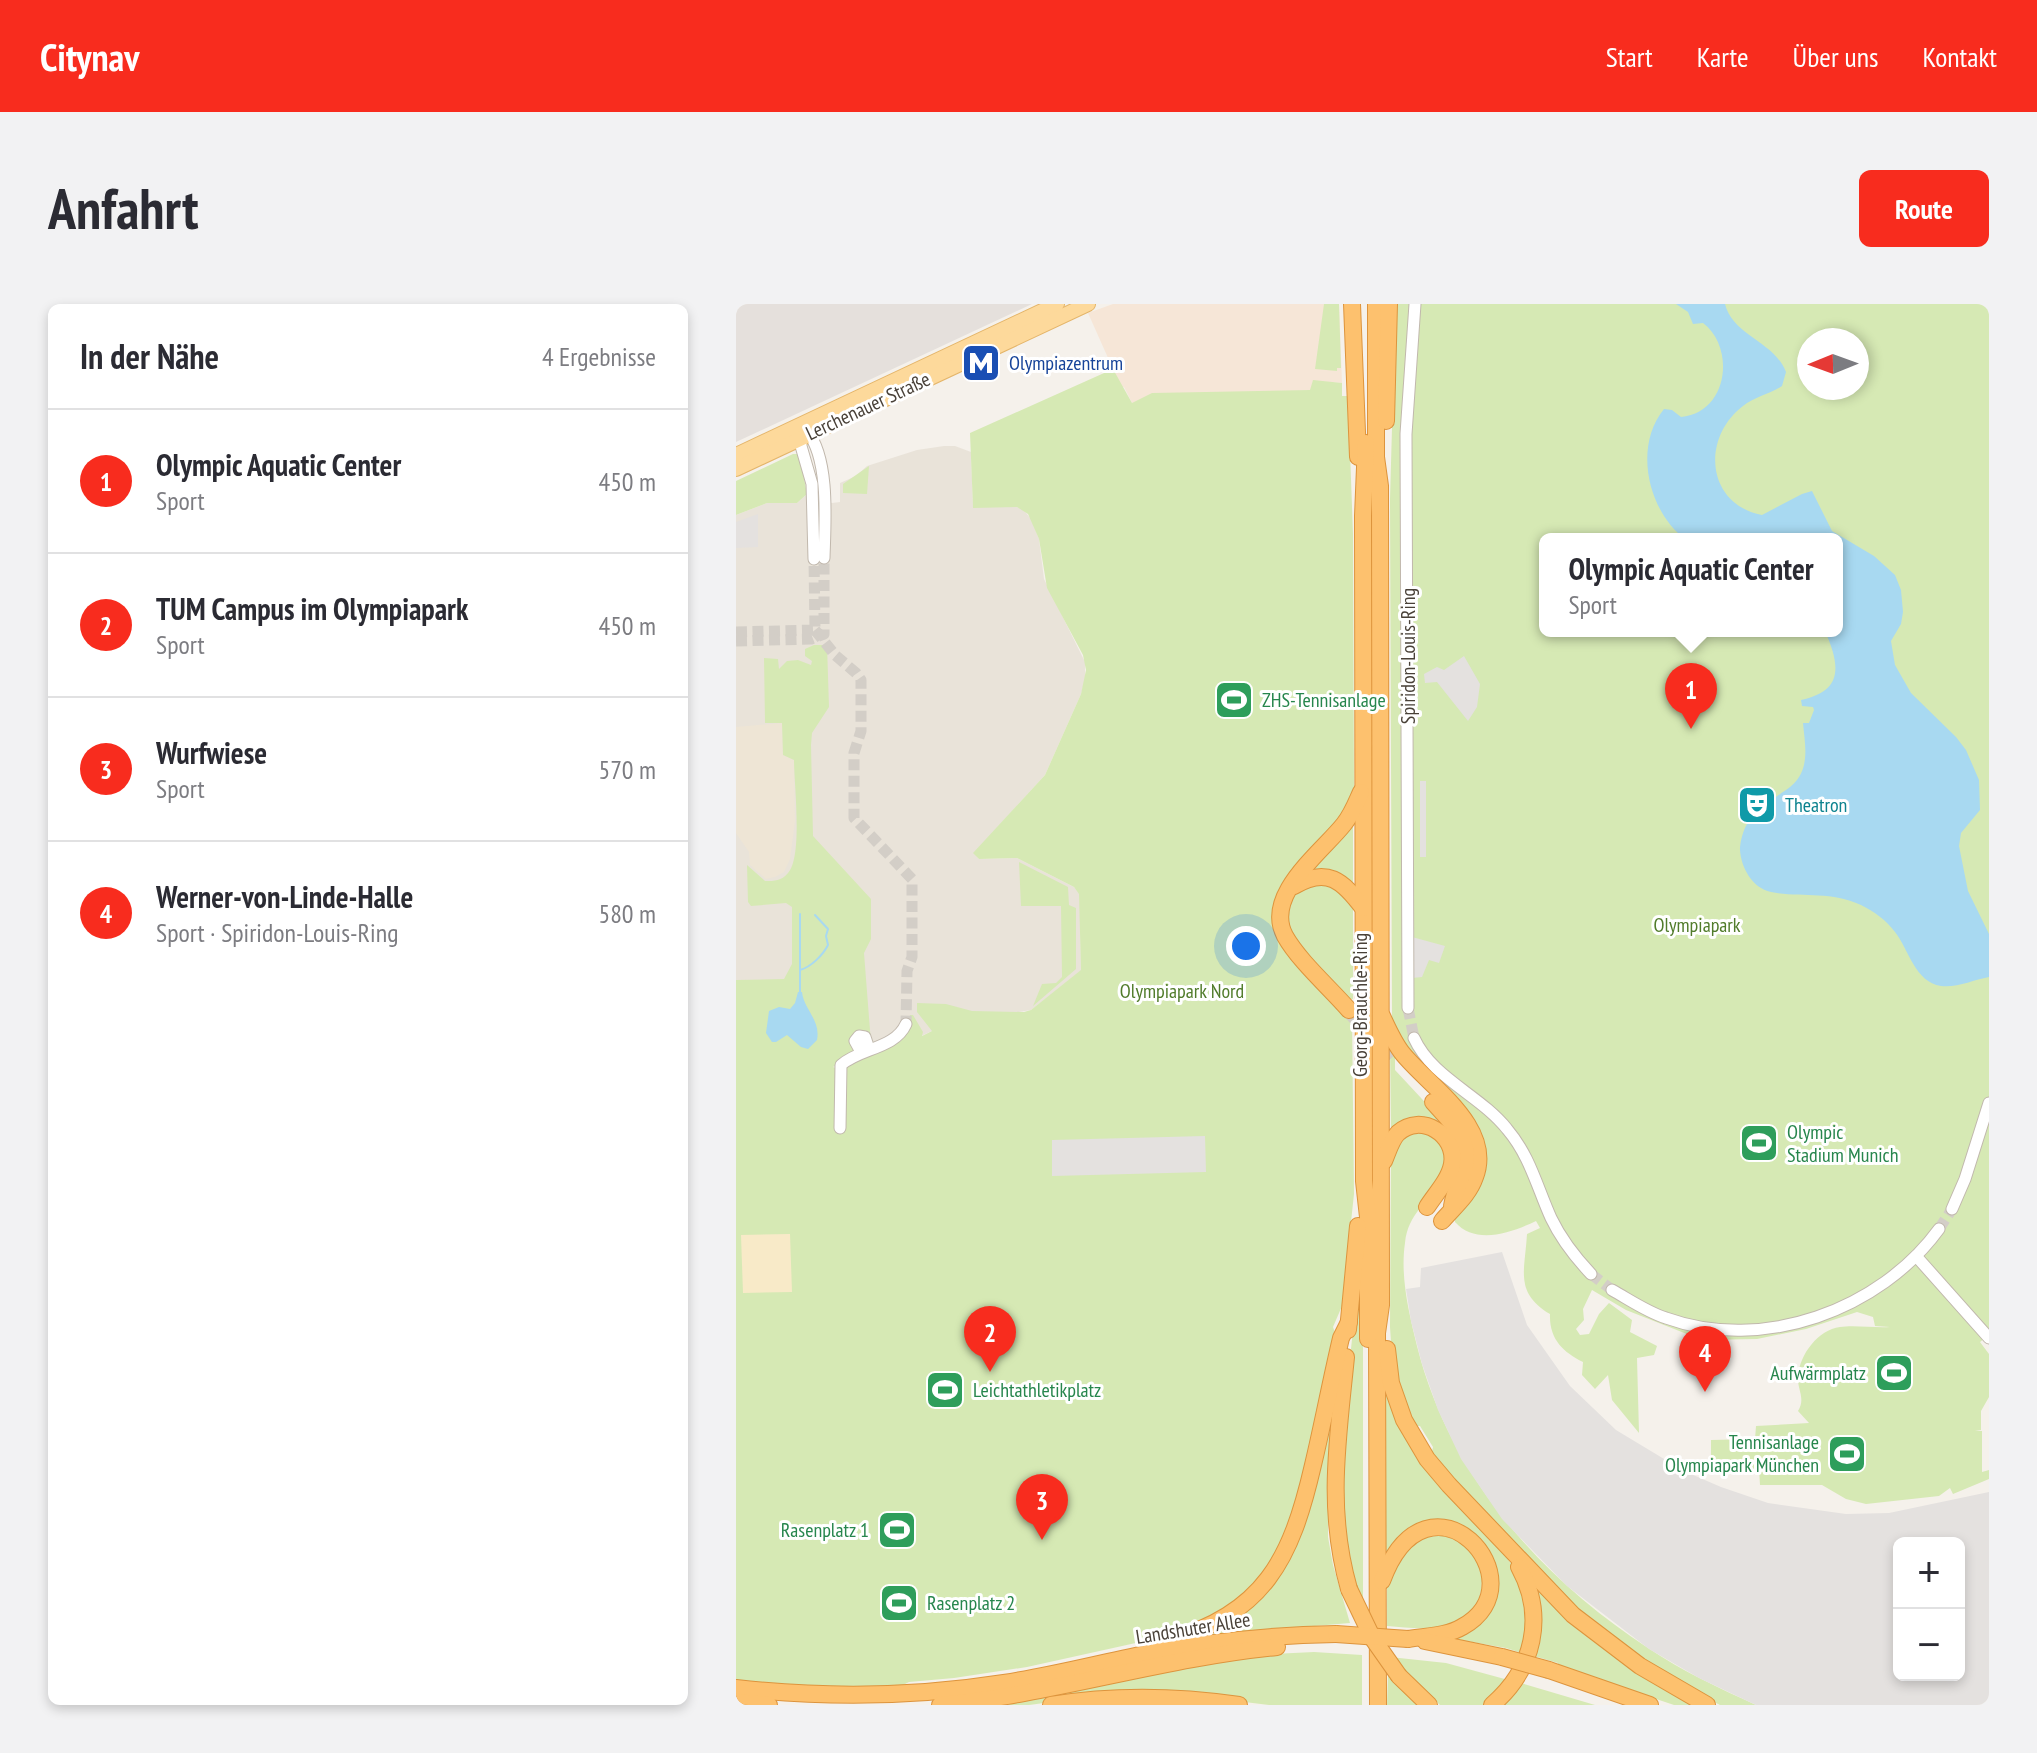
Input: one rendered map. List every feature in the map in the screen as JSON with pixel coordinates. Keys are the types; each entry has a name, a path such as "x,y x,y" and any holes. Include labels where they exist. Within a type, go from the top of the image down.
{"highway":[{"path":"1352,304 1358,457 1371,486"},
{"name":"Georg-Brauchle-Ring","path":"1367,304 1366,457 1371,486 1380,1013 1378,1705"},
{"name":"Georg-Brauchle-Ring","path":"1368,1705 1368,1232 1364,1181 1363,786 1371,486 1376,457 1376,304"},
{"path":"1371,486 1388,392 1389,304"},
{"path":"1349,1010 1286,937 1279,915 1280,904 1294,879 1351,815 1363,786"},
{"path":"1290,889 1314,876 1332,878 1350,890 1364,909"},
{"path":"1380,1013 1396,1045 1463,1118 1474,1136 1478,1154 1477,1171 1471,1187 1446,1216 1466,1157 1459,1132 1395,1059"},
{"path":"1381,1170 1395,1136 1404,1129 1423,1125 1440,1132 1450,1144 1452,1165 1427,1207 1461,1178"},
{"path":"1364,1181 1337,1453 1335,1521 1349,1589 1359,1613 1399,1676 1429,1705"},
{"path":"1381,1305 1396,1402 1413,1438 1449,1485 1573,1615 1640,1666 1707,1705"},
{"path":"1107,1662 1215,1623 1240,1608 1271,1576 1286,1551 1299,1518 1341,1338 1349,1322"},
{"path":"1378,1590 1396,1549 1404,1540 1424,1530 1436,1528 1459,1532 1481,1550 1490,1579 1486,1600 1476,1616 1453,1631 1408,1644"},
{"path":"1492,1705 1514,1682 1529,1654 1533,1638 1533,1602 1528,1583 1510,1551"},
{"name":"Landshuter Allee","path":"940,1705 1046,1690 1229,1653 1337,1639"},
{"name":"Landshuter Allee","path":"736,1688 831,1695 930,1692 1006,1682 1227,1641 1337,1639 1408,1644 1500,1661 1650,1705"},
{"name":"Landshuter Allee","path":"1547,1675 1619,1705"},
{"path":"1051,1705 1147,1698 1239,1705"},
{"path":"736,1702 767,1705"}],"main road":[{"name":"Lerchenauer Straße","path":"736,469 1057,304"},
{"name":"Lerchenauer Straße","path":"736,455 804,432 1088,304"}],"street":[{"name":"Spiridon-Louis-Ring","path":"1408,1008 1406,434 1415,304"},
{"path":"804,432 822,476 825,504 819,558 810,475 801,446 804,432"},
{"path":"812,497 825,504"},
{"path":"840,1128 841,1065 865,1050 887,1043 902,1033 906,1024"},
{"path":"1414,1038 1436,1068 1506,1127 1530,1164 1551,1218 1565,1243 1591,1274"},
{"path":"1952,1209 1989,1103"},
{"path":"1612,1290 1667,1319 1718,1329 1763,1329 1819,1317 1860,1298 1916,1256 1939,1229"},
{"path":"1916,1256 1989,1338"}],"shaded area":[{"path":"736,304 1032,304 736,442"},
{"path":"1113,304 1339,304 1342,383 1313,381 1311,390 1132,403 1124,387 1121,387 1088,313"},
{"path":"944,446 971,452 973,507 1017,507 1031,519 1039,539 1044,579 1085,662 1081,694 1045,775 974,853 979,859 1017,858 1074,887 1080,894 1081,972 1031,1010 947,1024 846,1071 736,1029 736,515 767,503 797,503 807,494 832,503 840,502 840,483 856,476 867,466 917,450"},
{"path":"758,514 758,547 736,548 736,522"},
{"path":"1464,656 1480,684 1477,707 1468,721 1437,682 1425,683 1424,674 1437,667 1444,670"},
{"path":"782,723 783,755 794,760 795,821 790,859 784,872 766,879 750,865 749,852 736,833 736,727"},
{"path":"1420,781 1426,781 1426,857 1420,857"},
{"path":"1412,937 1445,946 1439,963 1429,960 1422,977 1412,978"},
{"path":"1205,1136 1206,1172 1052,1176 1052,1140"},
{"path":"1502,1252 1527,1325 1570,1386 1616,1430 1684,1471 1721,1487 1768,1503 1846,1514 1889,1513 1989,1492 1989,1705 1756,1705 1699,1678 1649,1649 1567,1586 1502,1519 1461,1459 1438,1410 1411,1321 1406,1289 1420,1287 1421,1268"}],"green space":[{"path":"1324,304 1339,304 1341,368 1337,371 1315,369"},
{"name":"Olympiapark","path":"1395,304 1989,304 1989,1344 1985,1338 1980,1342 1989,1354 1989,1397 1981,1411 1981,1430 1975,1431 1982,1431 1982,1472 1989,1470 1989,1479 1953,1494 1950,1488 1939,1496 1866,1504 1846,1499 1822,1485 1760,1485 1759,1469 1711,1469 1711,1440 1755,1439 1756,1426 1809,1423 1798,1411 1801,1398 1799,1368 1806,1352 1824,1333 1840,1327 1890,1327 1875,1326 1873,1317 1857,1312 1806,1329 1757,1339 1702,1340 1626,1310 1592,1290 1583,1309 1584,1320 1576,1329 1580,1335 1589,1334 1599,1314 1609,1303 1632,1320 1630,1332 1657,1346 1654,1355 1637,1358 1639,1433 1612,1400 1608,1375 1595,1389 1582,1375 1583,1362 1569,1354 1555,1338 1550,1314 1526,1289 1527,1234 1540,1228 1536,1221 1495,1235 1473,1234 1455,1222 1455,1214 1481,1173 1392,1023 1390,499 1396,374"},
{"name":"Olympiapark Nord","path":"1113,369 1132,403 1152,393 1310,390 1313,380 1342,383 1342,396 1348,396 1353,534 1354,789 1349,810 1285,884 1276,898 1272,914 1273,925 1284,947 1347,1017 1352,1017 1354,1194 1342,1306 1333,1327 1336,1336 1308,1464 1277,1558 1242,1599 1172,1635 1027,1667 903,1685 843,1689 736,1683 736,980 784,979 792,964 792,907 786,903 751,906 748,902 747,865 765,881 783,878 793,865 797,820 794,760 783,755 782,723 765,723 764,658 778,659 779,669 787,661 798,660 811,665 812,661 805,656 805,649 827,645 829,707 812,733 811,745 813,836 871,899 871,939 864,953 871,1043 833,1067 843,1070 845,1066 901,1041 908,1029 910,1015 923,1032 922,1036 932,1031 917,1012 917,1003 946,1004 972,1011 1024,1012 1031,1010 1081,970 1079,894 1074,887 1017,858 979,859 973,853 1045,775 1081,694 1086,670 1083,655 1047,588 1039,539 1028,514 1017,507 973,508 970,433"},
{"path":"793,454 800,457 807,494 797,503 767,503 736,515 736,481"},
{"path":"869,466 867,494 843,493 843,484"},
{"path":"1353,823 1353,884 1306,874"},
{"path":"1019,862 1068,887 1069,905 1076,908 1076,969 1033,1006 1042,984 1056,983 1062,977 1061,906 1021,906"},
{"path":"1332,882 1353,907 1353,999 1349,1000 1294,939 1285,914 1296,888"},
{"path":"1390,1044 1395,1050 1395,1070 1448,1127 1446,1133 1391,1131"},
{"path":"1426,1129 1450,1152 1440,1180 1410,1224 1404,1256 1404,1282 1417,1346 1432,1393 1451,1437 1475,1479 1535,1555 1608,1620 1701,1679 1756,1705 1720,1705 1671,1680 1573,1606 1431,1456 1433,1447 1420,1426 1413,1426 1393,1371 1390,1327 1391,1152 1403,1134"},
{"path":"1363,1234 1363,1610 1356,1597 1340,1522 1347,1387"},
{"path":"1338,1362 1328,1471 1328,1537 1350,1623 1197,1636 1271,1580"},
{"path":"1384,1366 1392,1403 1518,1573 1528,1599 1525,1654 1449,1638 1475,1622 1490,1566 1437,1525 1384,1567"},
{"path":"1437,1534 1468,1548 1479,1563 1482,1584 1477,1603 1471,1613 1453,1624 1425,1628 1387,1626 1387,1577 1411,1543"},
{"path":"1532,1579 1699,1705 1674,1705 1534,1656"},
{"path":"1314,1652 1362,1655 1362,1705 1269,1705 1204,1697 1074,1699 1029,1705 998,1705 1198,1666 1273,1654"},
{"path":"1390,1657 1446,1663 1512,1681 1486,1705 1440,1705"},
{"path":"1388,1675 1417,1705 1387,1705"},
{"path":"1521,1683 1595,1705 1501,1705"}],"sand":[{"path":"790,1234 792,1292 743,1293 741,1235"}],"water":[{"path":"1676,304 1725,304 1736,324 1773,353 1786,372 1782,386 1752,400 1729,419 1720,435 1716,452 1720,484 1730,498 1743,508 1762,515 1812,491 1835,533 1678,533 1672,527 1654,496 1649,478 1647,459 1654,424 1664,409 1672,410 1681,417 1697,413 1709,404 1722,378 1720,348 1713,334 1703,323 1693,324 1688,312"},
{"path":"1843,538 1874,556 1895,575 1901,590 1903,612 1901,624 1891,641 1895,665 1911,693 1966,750 1979,780 1980,810 1961,833 1959,846 1968,891 1989,934 1989,977 1953,986 1932,983 1919,972 1892,928 1871,910 1838,897 1764,890 1745,870 1740,846 1748,822 1765,812 1773,800 1800,776 1805,759 1803,723 1809,723 1814,710 1813,707 1802,706 1801,700 1815,696 1831,683 1835,675 1834,655 1827,637 1843,637"},
{"path":"798,992 802,992 817,1027 817,1040 808,1049 787,1035 772,1042 766,1033 769,1011 779,1007 790,1009"}],"waterway":[{"path":"800,914 800,992"},
{"path":"800,970 816,960 828,945 828,929 815,915"}],"tunnel":[{"path":"736,641 811,639 824,634 824,558"},
{"path":"736,632 815,630 814,559"},
{"path":"815,630 861,680 861,731 854,753 854,818 912,879 912,957 907,971 906,1024"},
{"path":"1408,1008 1414,1038"},
{"path":"1349,1010 1395,1059"},
{"path":"1939,1229 1952,1209"},
{"path":"1591,1274 1612,1290"}],"place":[{"name":"Olympiazentrum","path":"981,363"},
{"name":"ZHS-Tennisanlage","path":"1234,700"},
{"name":"Olympic Aquatic Center","path":"1691,729"},
{"name":"Theatron","path":"1757,805"},
{"name":"Olympic Stadium Munich","path":"1759,1143"},
{"name":"TUM Campus im Olympiapark","path":"990,1372"},
{"name":"Aufwärmplatz","path":"1894,1373"},
{"name":"Leichtathletikplatz","path":"945,1390"},
{"name":"Werner-von-Linde-Halle","path":"1705,1392"},
{"name":"Tennisanlage Olympiapark München","path":"1847,1454"},
{"name":"Rasenplatz 1","path":"897,1530"},
{"name":"Wurfwiese","path":"1042,1540"},
{"name":"Rasenplatz 2","path":"899,1603"}]}
